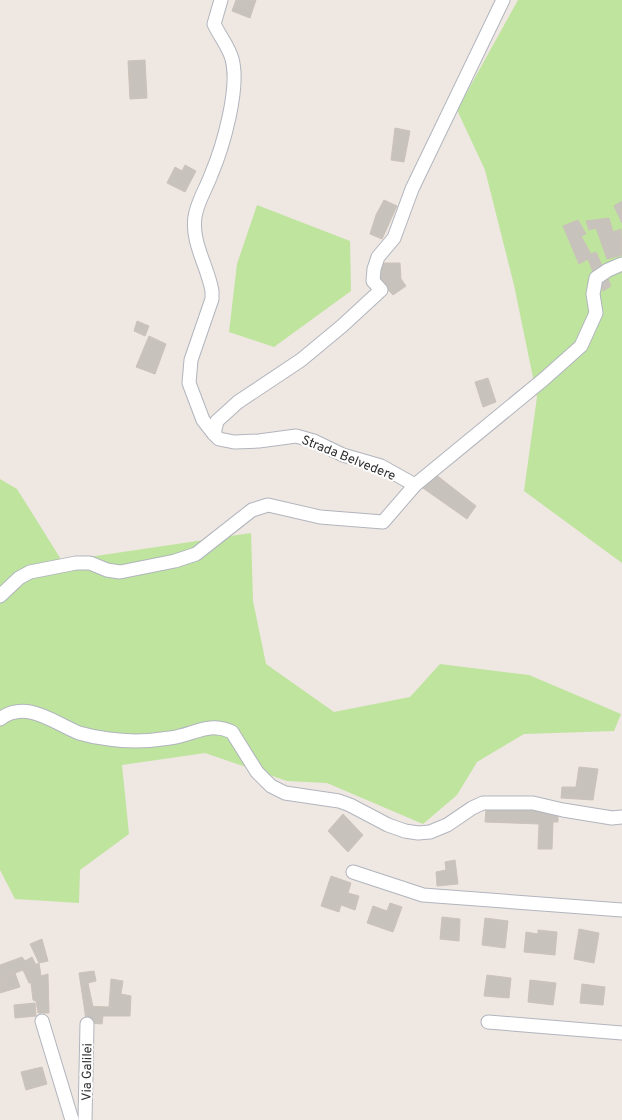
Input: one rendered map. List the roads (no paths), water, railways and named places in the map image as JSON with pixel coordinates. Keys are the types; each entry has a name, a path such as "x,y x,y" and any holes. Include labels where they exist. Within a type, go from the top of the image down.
{"street":[{"path":"214,434 203,420 194,400 189,383 189,370 212,299 212,291 196,237 194,218 221,147 231,104 234,81 232,56 214,24 221,0"},
{"path":"214,434 217,421 238,402 301,360 342,326 381,290 373,281 374,269 378,257 394,238 412,189 503,0"},
{"path":"0,596 19,578 30,572 76,563 90,563 107,570 120,572 175,561 196,554 252,510 268,505 320,517 383,522 415,485 544,379 581,346 596,313 593,294 596,278 608,270 622,264"},
{"name":"Strada Belvedere","path":"214,434 219,439 234,442 259,442 296,436 314,441 343,455 381,466 415,485"},
{"path":"0,719 10,712 23,710 35,713 92,737 119,740 171,738 214,727 226,729 232,732 257,772 271,786 285,793 339,801 350,805 388,825 418,833 430,832 447,825 472,808 483,803 533,803 563,810 612,818 622,817"},
{"path":"353,872 423,895 622,910"},
{"path":"42,1021 72,1120"},
{"path":"488,1022 622,1033"},
{"name":"Via Galilei","path":"85,1120 87,1024"}]}
